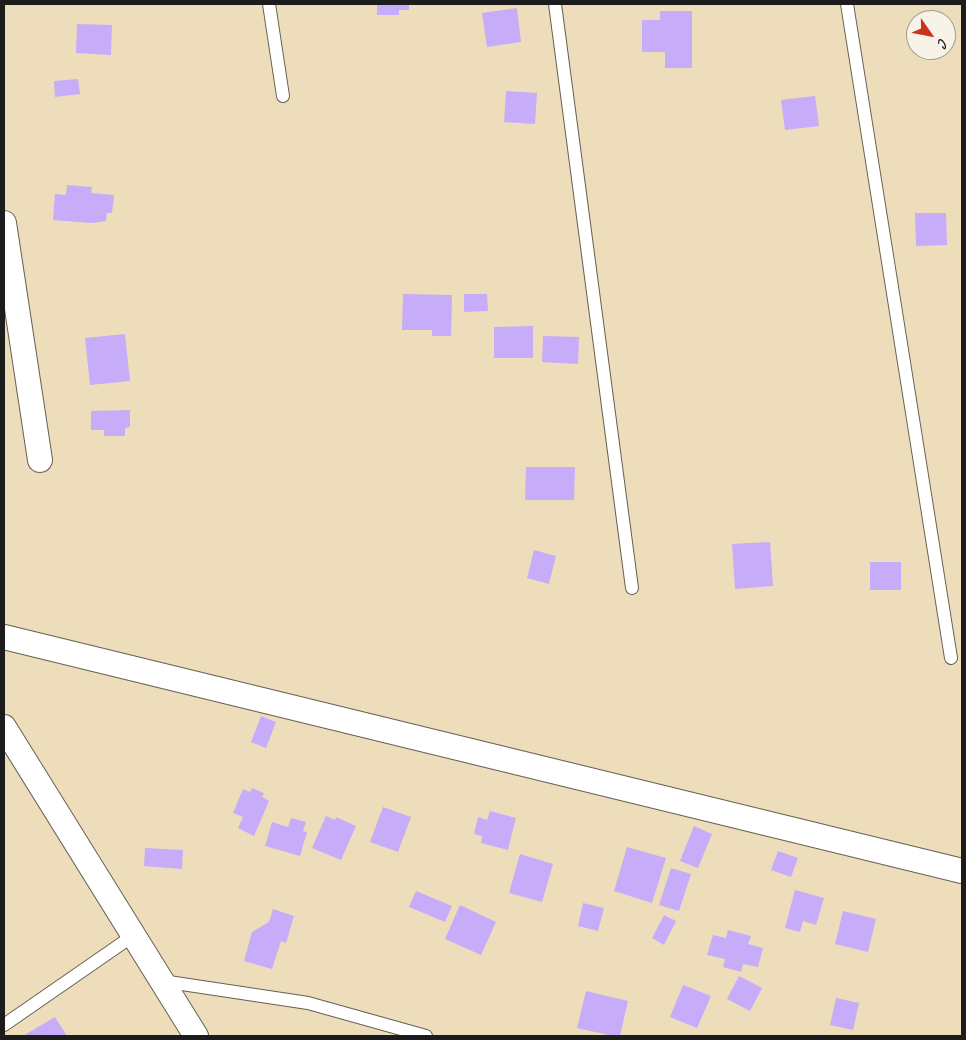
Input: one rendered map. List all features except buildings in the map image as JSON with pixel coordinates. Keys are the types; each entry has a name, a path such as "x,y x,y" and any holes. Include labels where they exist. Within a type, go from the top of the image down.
{"street":[{"path":"4,223 40,460"},
{"path":"4,637 962,871"},
{"path":"4,727 196,1036"}],"lane":[{"path":"269,4 283,96"},
{"path":"555,4 632,588"},
{"path":"847,4 951,658"},
{"path":"4,1025 134,935"},
{"path":"162,981 308,1003 426,1036"}]}
